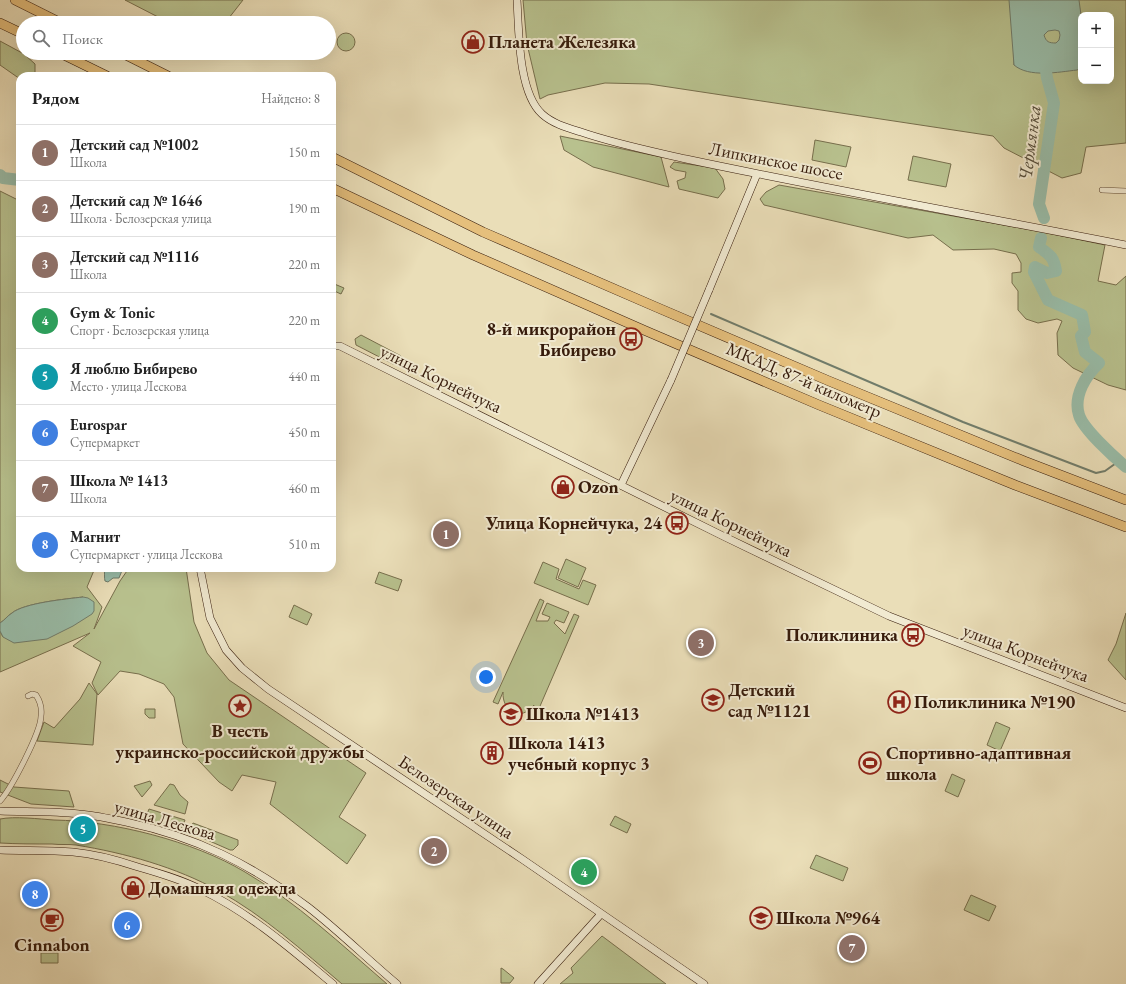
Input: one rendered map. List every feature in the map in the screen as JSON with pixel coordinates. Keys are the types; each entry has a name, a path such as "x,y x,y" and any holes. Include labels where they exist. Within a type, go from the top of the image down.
{"highway":[{"path":"15,0 47,16"},
{"path":"0,23 16,31"},
{"path":"74,60 98,72"},
{"path":"136,60 160,72"},
{"name":"МКАД, 87-й километр","path":"336,159 483,232 829,381 1024,461 1126,500"},
{"name":"МКАД, 87-й километр","path":"336,190 473,255 819,405 1008,482 1126,527"}],"street":[{"name":"Липкинское шоссе","path":"517,0 525,80 534,106 551,120 566,127 606,141 757,174 1126,245"},
{"path":"621,485 671,380 757,174"},
{"path":"1102,190 1126,191"},
{"name":"улица Корнейчука","path":"336,346 340,346 889,616 1126,708"},
{"name":"Белозерская улица","path":"201,572 210,618 226,650 242,668 268,689 522,859 704,984"},
{"path":"0,800 6,794 11,785 39,729 41,717 40,702 36,696 32,694 28,696"},
{"name":"улица Лескова","path":"0,811 79,814 116,820 141,825 183,837 210,847 260,874 284,890 325,922 397,984"},
{"path":"0,850 74,852 93,855 124,863 199,888 228,903 275,936 333,984"},
{"path":"538,984 601,914"}],"shaded area":[{"path":"125,0 243,0 230,16 156,16"},
{"path":"523,0 1012,0 1014,65 1078,63 1078,84 1114,84 1114,12 1079,12 1071,0 1126,0 1126,143 1086,147 1081,173 1062,178 1004,148 993,136 649,84 605,83 548,95 540,99 527,44"},
{"path":"1009,0 1079,0 1081,12 1078,12 1078,70 1036,73 1020,69 1014,65","holes":["1055,30 1059,31 1059,40 1056,43 1047,41 1044,35 1048,31"]},
{"path":"1059,27 1063,39 1051,48 1042,39 1044,29"},
{"path":"346,33 352,36 355,42 352,48 346,51 340,48 337,42 340,36"},
{"path":"0,41 16,50 16,60 31,60 35,64 35,72 16,72 16,76 0,65"},
{"path":"560,136 661,157 669,187 593,167 564,150"},
{"path":"815,140 851,147 846,167 812,160"},
{"path":"913,156 951,164 946,187 908,180"},
{"path":"674,162 715,168 723,179 725,189 718,198 679,189 677,181 685,178 686,172 675,170 670,167"},
{"path":"779,185 1043,232 1105,245 1098,281 1116,285 1126,276 1126,390 1108,385 1073,368 1058,355 1057,333 1062,321 1057,319 1038,323 1026,319 1018,310 1018,291 1012,283 1012,273 1021,272 1021,263 1016,254 994,249 953,250 933,235 908,238 764,205 760,199 766,192"},
{"path":"0,191 16,199 16,572 93,572 87,587 102,607 94,629 126,572 187,572 194,622 207,653 229,680 366,773 339,817 366,835 347,864 270,804 276,782 242,775 232,791 219,782 183,744 174,697 164,684 139,674 120,671 98,695 92,683 101,662 73,646 90,633 0,672 0,631 3,637 83,597 35,604 12,613 0,623"},
{"path":"336,285 344,288 341,294 336,292"},
{"path":"361,335 401,356 399,364 393,364 356,345 355,339"},
{"path":"566,559 586,568 578,587 558,578"},
{"path":"543,562 559,569 556,579 579,589 583,580 596,585 588,605 534,583"},
{"path":"104,572 121,572 119,578 113,578 108,582 105,581"},
{"path":"379,572 402,580 398,591 375,583"},
{"path":"83,597 94,602 94,611 92,614 73,626 47,639 14,643 3,637 0,631 0,623 10,614 18,610 35,604"},
{"path":"540,599 544,601 536,621 548,621 550,617 542,614 547,603 569,612 564,623 556,620 554,623 565,634 574,614 579,616 534,720 529,718 534,705 524,713 518,714 513,712 506,705 503,692 498,704 493,702"},
{"path":"294,605 312,614 307,625 289,617"},
{"path":"1126,613 1126,680 1108,660 1116,644"},
{"path":"89,683 97,694 93,745 37,741 44,722 54,728 80,699"},
{"path":"145,709 155,709 155,718 149,718 145,714"},
{"path":"996,722 1010,728 1000,751 987,745"},
{"path":"952,774 965,780 958,797 945,791"},
{"path":"0,780 14,787 69,791 74,807 31,804 0,792"},
{"path":"150,781 152,785 142,797 134,786"},
{"path":"170,784 174,785 180,795 188,802 185,814 154,805"},
{"path":"149,809 185,820 181,830 145,819"},
{"path":"615,816 631,824 627,833 610,825"},
{"path":"27,818 102,824 178,842 202,851 245,872 264,884 336,939 387,984 342,984 283,934 252,911 203,882 168,868 113,852 76,845 0,843 0,819"},
{"path":"193,823 238,840 238,845 233,850 230,850 189,832"},
{"path":"816,855 848,868 843,881 810,868"},
{"path":"971,895 996,906 989,921 964,910"},
{"path":"602,936 666,984 560,984 573,973 571,968"},
{"path":"41,953 58,953 58,963 41,963"},
{"path":"501,968 514,978 510,983 501,983"}],"waterway":[{"name":"Чермянка","path":"1044,57 1047,78 1054,103 1039,204 1044,218"},
{"path":"0,175 3,178 16,180"},
{"name":"Чермянка","path":"1041,238 1039,247 1051,257 1056,271 1047,273 1035,267 1034,272 1048,300 1082,315 1085,332 1081,336 1085,352 1099,363 1085,380 1079,393 1079,415 1086,428 1092,435 1126,467"},
{"path":"711,314 963,422 1096,473 1105,471 1119,461"}],"place":[{"name":"Планета Железяка","path":"473,42"},
{"name":"8-й микрорайон Бибирево","path":"631,339"},
{"name":"Ozon","path":"563,487"},
{"name":"Улица Корнейчука, 24","path":"677,523"},
{"name":"Детский сад №1002","path":"446,534"},
{"name":"Поликлиника","path":"913,635"},
{"name":"Детский сад №1116","path":"701,643"},
{"name":"Детский сад №1121","path":"713,700"},
{"name":"Поликлиника №190","path":"899,702"},
{"name":"В честь украинско-российской дружбы","path":"240,706"},
{"name":"Школа №1413","path":"511,714"},
{"name":"Школа 1413 учебный корпус 3","path":"492,753"},
{"name":"Спортивно-адаптивная школа","path":"870,763"},
{"name":"Я люблю Бибирево","path":"83,829"},
{"name":"Детский сад № 1646","path":"434,851"},
{"name":"Gym & Tonic","path":"584,872"},
{"name":"Домашняя одежда","path":"133,888"},
{"name":"Магнит","path":"35,894"},
{"name":"Школа №964","path":"761,918"},
{"name":"Cinnabon","path":"52,920"},
{"name":"Eurospar","path":"127,925"},
{"name":"Школа № 1413","path":"852,948"}]}
